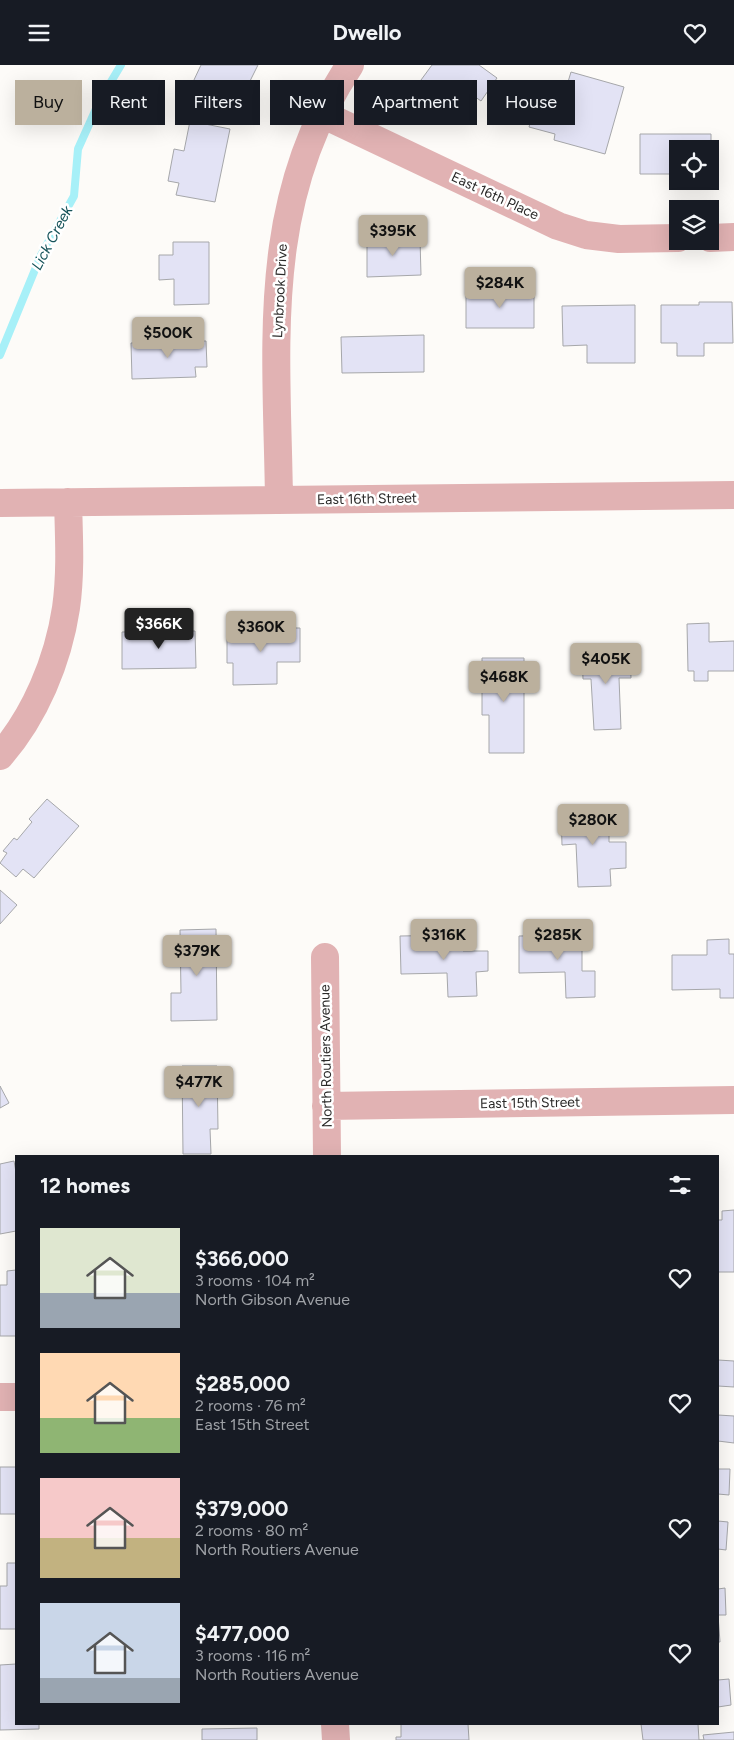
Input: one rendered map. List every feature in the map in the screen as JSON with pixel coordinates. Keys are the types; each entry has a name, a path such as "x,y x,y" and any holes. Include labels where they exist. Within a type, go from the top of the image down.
{"street":[{"name":"Lynbrook Drive","path":"341,80 350,65"},
{"name":"East 16th Place","path":"344,124 558,226 597,237 619,239 669,238"},
{"name":"Lynbrook Drive","path":"279,500 277,310 280,261 285,225 298,176 318,125"},
{"path":"719,238 734,237"},
{"name":"East 16th Street","path":"0,503 734,495"},
{"path":"0,756 24,724 36,702 46,680 61,632 69,576 68,502"},
{"name":"North Routiers Avenue","path":"325,957 327,1155"},
{"name":"East 15th Street","path":"326,1106 734,1100"},
{"path":"0,1397 15,1397"},
{"path":"335,1725 336,1740"}],"building":[{"path":"201,65 258,65 250,80 194,80"},
{"path":"432,65 479,65 497,78 496,80 487,80 487,92 481,101 477,98 477,80 421,80"},
{"path":"571,72 624,87 605,154 554,140 555,134 529,127 530,125 575,125 575,80 569,80"},
{"path":"189,125 210,125 230,129 215,202 176,195 179,183 168,181 174,149 184,151"},
{"path":"640,134 711,134 711,140 669,140 669,174 640,174"},
{"path":"367,237 420,239 421,275 367,277"},
{"path":"173,242 209,242 209,304 174,305 174,279 159,280 159,255 173,255"},
{"path":"466,290 534,292 534,328 466,328"},
{"path":"699,302 732,302 733,343 704,343 704,356 677,356 677,343 661,343 661,305 699,305"},
{"path":"635,305 635,363 587,363 587,345 563,346 562,306"},
{"path":"424,335 424,372 342,373 341,337"},
{"path":"206,341 207,367 195,367 196,377 132,379 131,343"},
{"path":"709,623 709,642 734,641 734,671 708,671 708,681 694,681 694,671 688,671 687,624"},
{"path":"227,628 300,628 300,662 277,662 277,684 233,685 233,663 227,663"},
{"path":"195,631 196,668 122,669 122,632"},
{"path":"630,650 631,678 619,678 621,729 594,730 591,679 583,679 582,652"},
{"path":"482,658 524,658 524,753 489,753 489,715 482,715"},
{"path":"47,799 79,826 34,878 23,869 16,877 0,863 7,853 3,851 14,838 17,840 32,822 29,819"},
{"path":"609,809 609,842 626,842 626,868 610,869 611,886 578,887 576,844 562,845 561,810"},
{"path":"0,890 17,905 0,924"},
{"path":"216,929 217,1020 171,1021 171,993 181,993 180,930"},
{"path":"463,935 463,951 488,951 488,971 476,972 477,996 448,997 447,973 401,974 400,936"},
{"path":"582,935 582,971 595,971 595,997 566,998 565,972 519,973 519,936"},
{"path":"729,939 729,954 734,954 734,998 720,998 720,989 672,990 672,955 707,955 707,940"},
{"path":"182,1066 217,1066 218,1129 210,1129 211,1154 183,1154"},
{"path":"0,1086 9,1103 0,1108"},
{"path":"14,1161 15,1231 0,1234 0,1164"},
{"path":"734,1210 734,1272 719,1272 719,1220 722,1220 722,1211"},
{"path":"15,1270 15,1336 0,1336 0,1285 7,1285 7,1271"},
{"path":"719,1360 734,1361 734,1387 719,1386"},
{"path":"719,1415 734,1416 734,1443 719,1441"},
{"path":"0,1467 15,1467 15,1514 0,1514"},
{"path":"719,1469 730,1469 729,1495 719,1494"},
{"path":"719,1521 728,1522 726,1550 719,1549"},
{"path":"7,1563 15,1563 15,1629 0,1629 0,1586 7,1586"},
{"path":"725,1588 726,1615 719,1615 719,1589"},
{"path":"15,1664 15,1725 39,1725 39,1729 0,1730 0,1665"},
{"path":"729,1679 731,1705 719,1707 719,1680"},
{"path":"401,1725 468,1725 469,1740 396,1740 396,1737 401,1737"},
{"path":"641,1725 698,1725 699,1740 643,1740"},
{"path":"257,1728 257,1740 202,1740 202,1729"},
{"path":"734,1732 734,1740 704,1740 703,1735"}],"waterway":[{"name":"Lick Creek","path":"0,355 41,255 74,196 78,149 100,100 121,65"}]}
